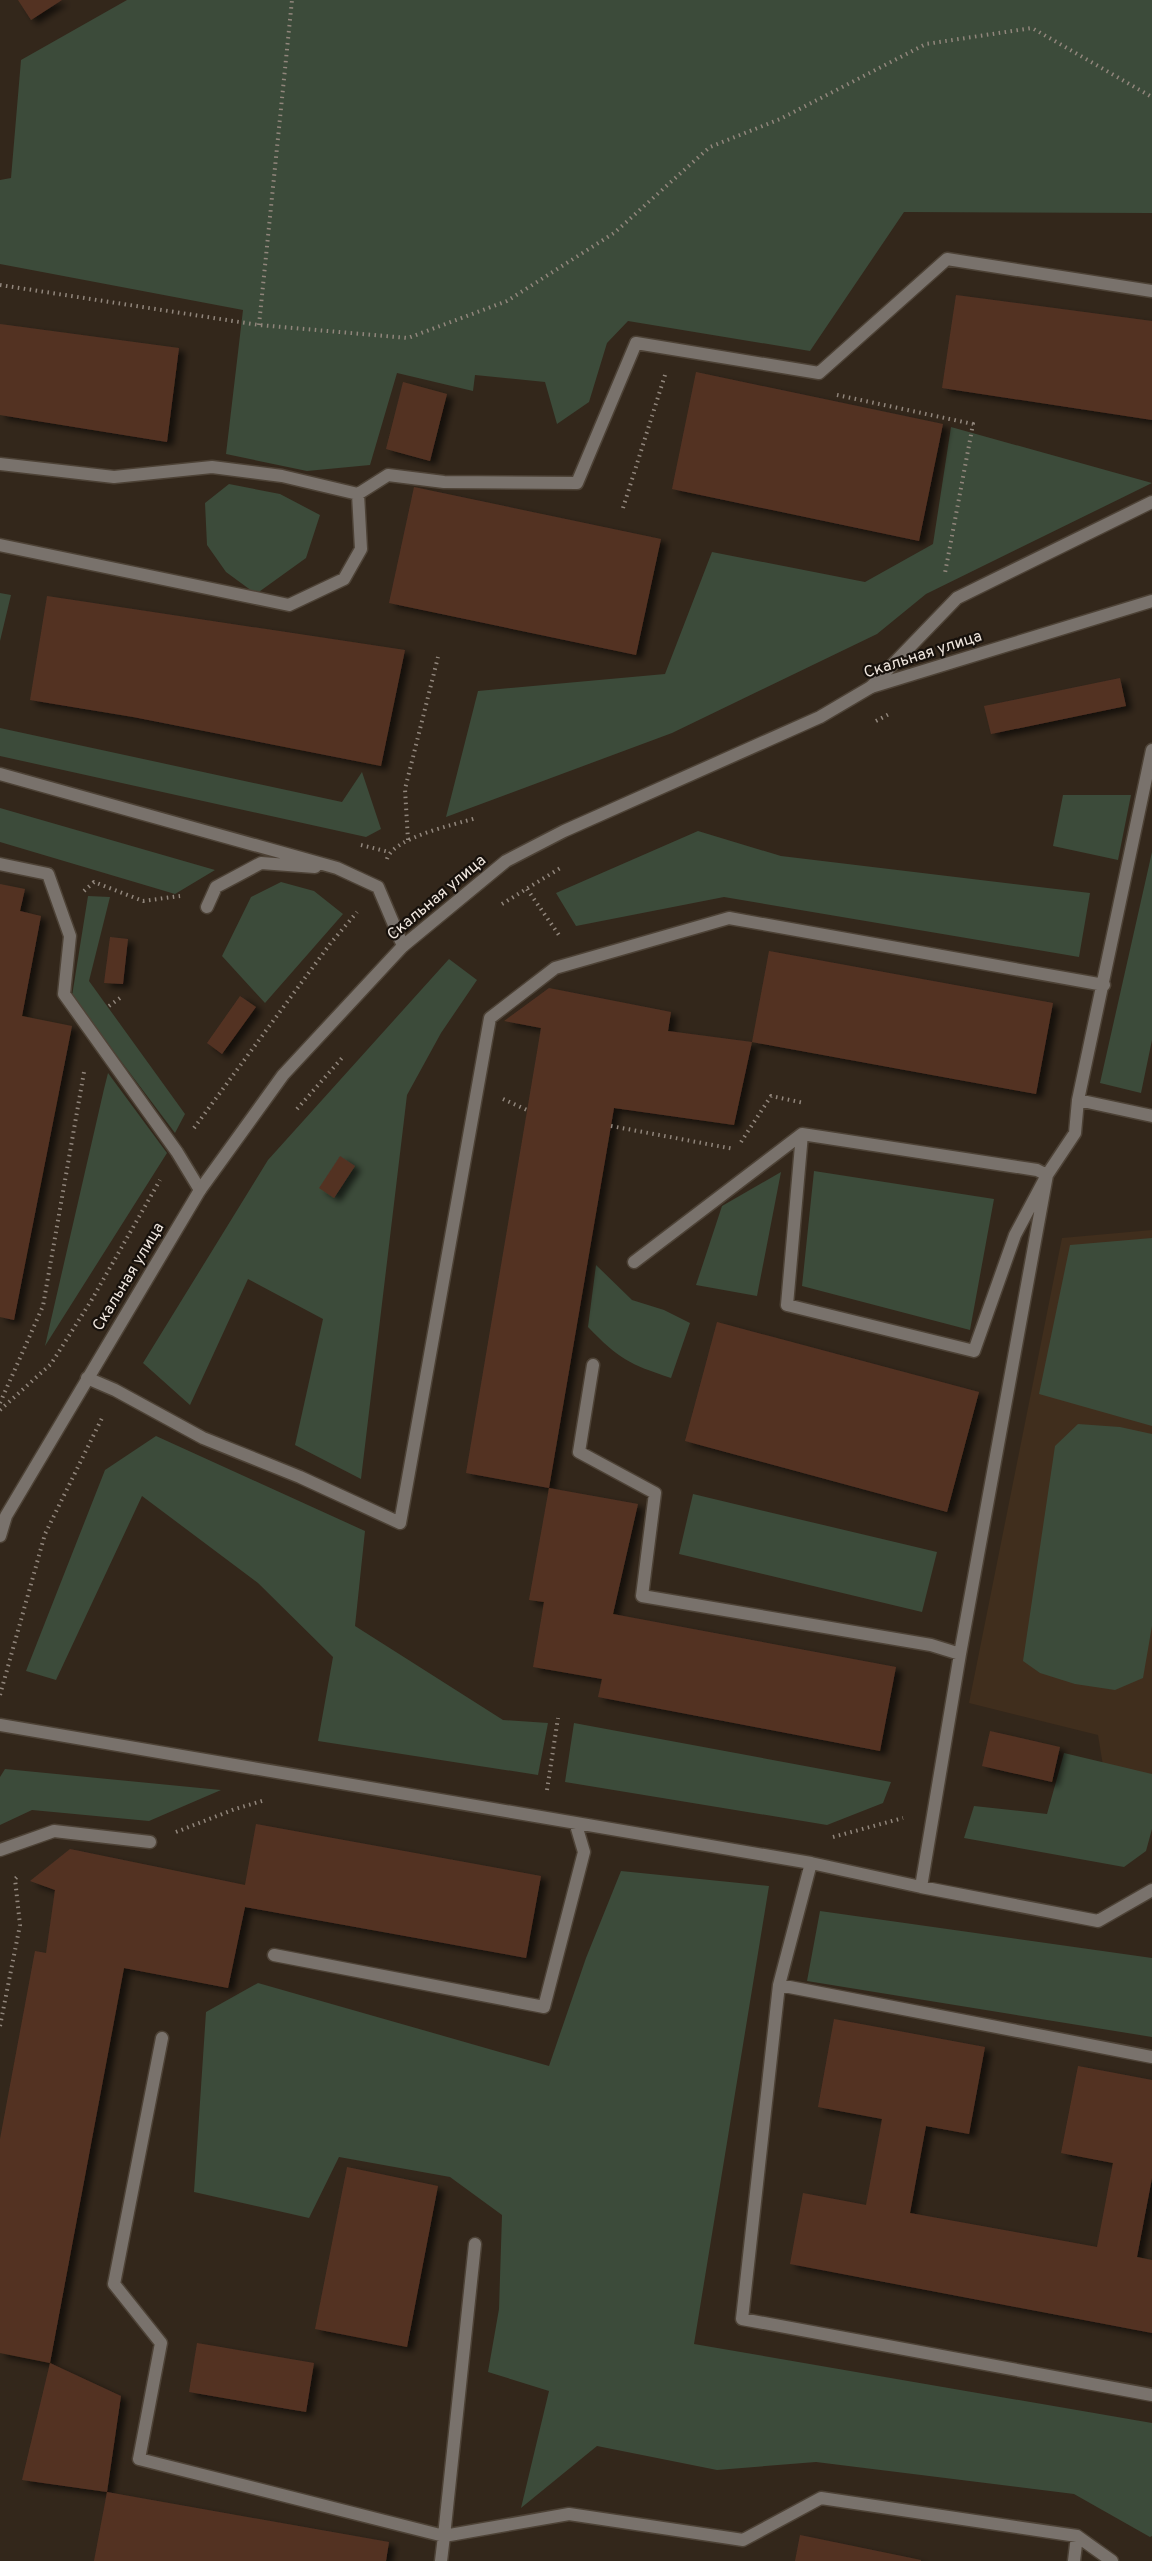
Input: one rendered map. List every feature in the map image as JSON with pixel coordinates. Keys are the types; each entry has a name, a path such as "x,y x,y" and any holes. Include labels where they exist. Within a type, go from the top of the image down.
{"street":[{"path":"0,464 114,477 212,467 282,476 358,494 388,475 444,482 577,483 636,343 819,374 947,259 1152,291"},
{"path":"0,545 289,605 344,579 361,549 358,494"},
{"path":"871,687 957,598 1152,502"},
{"name":"Скальная улица","path":"0,1536 3,1515 200,1190 284,1075 403,946 506,861 564,831 820,717 871,687 1152,601"},
{"path":"802,1134 787,1305 974,1351 1015,1235 1047,1175 1075,1132 1078,1100 1152,750"},
{"path":"0,774 337,868 378,887 403,946"},
{"path":"207,907 216,887 261,863 337,868"},
{"path":"0,864 48,874 70,936 64,994 177,1152 200,1190"},
{"path":"87,1378 115,1390 203,1438 300,1477 400,1523 490,1018 555,968 729,918 1104,985"},
{"path":"1078,1100 1152,1116"},
{"path":"633,1262 802,1134 1037,1170 1047,1175"},
{"path":"921,1887 960,1654 1047,1175"},
{"path":"593,1365 579,1452 655,1493 642,1596 931,1646 960,1654"},
{"path":"0,1725 576,1825 811,1863 1098,1921 1152,1890"},
{"path":"274,1954 544,2007 584,1852 576,1825"},
{"path":"0,1850 54,1832 150,1842"},
{"path":"811,1863 779,1985 742,2319 1152,2394"},
{"path":"779,1985 1152,2057"},
{"path":"162,2038 114,2284 161,2343 139,2459 444,2536 569,2514 743,2540 821,2498 1077,2536 1112,2561"},
{"path":"441,2561 475,2244"},
{"path":"1074,2561 1077,2536"}],"path":[{"path":"259,325 292,0"},
{"path":"0,285 259,325 408,338 507,301 614,233 710,147 780,119 926,44 1032,28 1152,97"},
{"path":"622,508 667,369"},
{"path":"834,394 973,424 943,585"},
{"path":"408,840 405,789 438,657"},
{"path":"350,921 378,887 389,852 408,840 476,818"},
{"path":"94,882 143,901 183,896"},
{"path":"527,890 567,946"},
{"path":"0,1403 42,1306 91,1033"},
{"path":"546,1793 558,1718"},
{"path":"150,1842 243,1806 259,1801 269,1803"},
{"path":"827,1838 903,1819 904,1808"},
{"path":"0,2026 20,1925"}],"shaded area":[{"path":"1152,1230 1152,1798 1107,1790 1098,1735 969,1703 1062,1238"}],"green space":[{"path":"127,0 1152,0 1152,213 904,212 810,351 628,321 607,343 589,402 557,424 545,382 475,375 473,391 397,373 370,465 307,471 226,454 243,310 0,264 0,180 11,178 21,60"},
{"path":"951,427 1152,483 926,594 877,634 672,733 446,817 478,691 665,674 712,552 865,582 933,544"},
{"path":"229,484 280,494 320,515 306,558 256,594 226,572 207,545 205,503"},
{"path":"0,593 11,595 0,641"},
{"path":"0,728 342,802 362,772 381,829 366,837 0,756"},
{"path":"1063,795 1131,795 1118,860 1053,846"},
{"path":"0,808 215,870 175,894 0,842"},
{"path":"698,831 781,856 1090,893 1079,957 724,897 576,926 556,893"},
{"path":"1152,852 1152,1040 1141,1093 1100,1083"},
{"path":"281,882 314,891 343,914 265,1003 222,956 251,897"},
{"path":"88,896 110,897 89,981 185,1114 175,1133 72,996"},
{"path":"449,959 477,980 441,1033 407,1095 361,1479 295,1445 323,1319 248,1279 190,1405 143,1363 268,1160"},
{"path":"108,1073 167,1153 45,1346 104,1089"},
{"path":"814,1171 994,1199 970,1330 802,1286"},
{"path":"781,1172 757,1296 696,1285 722,1206"},
{"path":"1152,1238 1152,1426 1039,1394 1070,1245"},
{"path":"596,1265 632,1300 664,1310 690,1323 671,1378 625,1359 588,1327"},
{"path":"1078,1424 1120,1427 1152,1434 1152,1626 1143,1678 1115,1690 1075,1684 1040,1673 1023,1661 1055,1446"},
{"path":"156,1436 365,1531 355,1626 503,1720 548,1723 538,1775 318,1741 333,1657 258,1583 142,1496 56,1680 26,1671 105,1470"},
{"path":"693,1494 937,1552 922,1612 679,1554"},
{"path":"574,1723 891,1782 883,1803 827,1825 565,1782"},
{"path":"1064,1753 1152,1774 1152,1829 1146,1851 1124,1867 964,1838 974,1806 1047,1814"},
{"path":"5,1769 221,1790 149,1821 32,1810 0,1825 0,1777"},
{"path":"621,1871 769,1886 694,2344 1152,2423 1152,2536 1150,2537 1074,2494 816,2462 717,2470 597,2446 521,2508 549,2391 488,2372 499,2309 502,2215 450,2177 339,2157 309,2218 194,2192 206,2012 258,1983 549,2066 586,1958"},
{"path":"820,1911 1152,1958 1152,2037 807,1981"}],"building":[{"path":"18,0 62,0 31,20"},
{"path":"956,295 1152,321 1152,420 942,388"},
{"path":"0,324 179,348 167,442 0,415"},
{"path":"696,372 943,424 919,541 672,489"},
{"path":"403,382 447,394 430,461 386,449"},
{"path":"414,487 661,539 636,655 389,603"},
{"path":"47,596 405,650 381,766 133,717 30,700"},
{"path":"1120,678 1126,706 991,734 984,706"},
{"path":"0,884 25,889 20,911 41,916 22,1016 72,1026 14,1320 0,1317"},
{"path":"110,937 128,939 123,984 104,983"},
{"path":"769,951 1053,1003 1036,1094 752,1042"},
{"path":"549,988 671,1012 668,1031 752,1042 734,1125 614,1108 549,1488 466,1473 541,1028 504,1021"},
{"path":"240,996 256,1007 222,1054 207,1043"},
{"path":"340,1156 355,1166 334,1198 319,1188"},
{"path":"717,1322 979,1392 947,1512 685,1441"},
{"path":"549,1488 638,1504 613,1614 896,1667 880,1751 598,1697 602,1679 533,1667 544,1602 529,1600"},
{"path":"990,1731 1060,1747 1052,1782 982,1766"},
{"path":"256,1824 541,1876 526,1958 245,1907 228,1988 124,1968 50,2363 0,2353 0,2139 35,1951 46,1953 55,1890 30,1881 70,1849 245,1885"},
{"path":"834,2019 985,2047 969,2134 926,2126 910,2213 1097,2247 1113,2163 1061,2153 1078,2066 1152,2080 1152,2178 1137,2257 1152,2260 1152,2333 790,2264 803,2193 866,2205 882,2119 818,2107"},
{"path":"347,2167 438,2186 407,2347 315,2329"},
{"path":"197,2343 314,2363 306,2412 189,2392"},
{"path":"50,2363 121,2396 107,2492 22,2480"},
{"path":"107,2492 389,2542 386,2561 94,2561"},
{"path":"800,2535 921,2560 921,2561 795,2561"}]}
